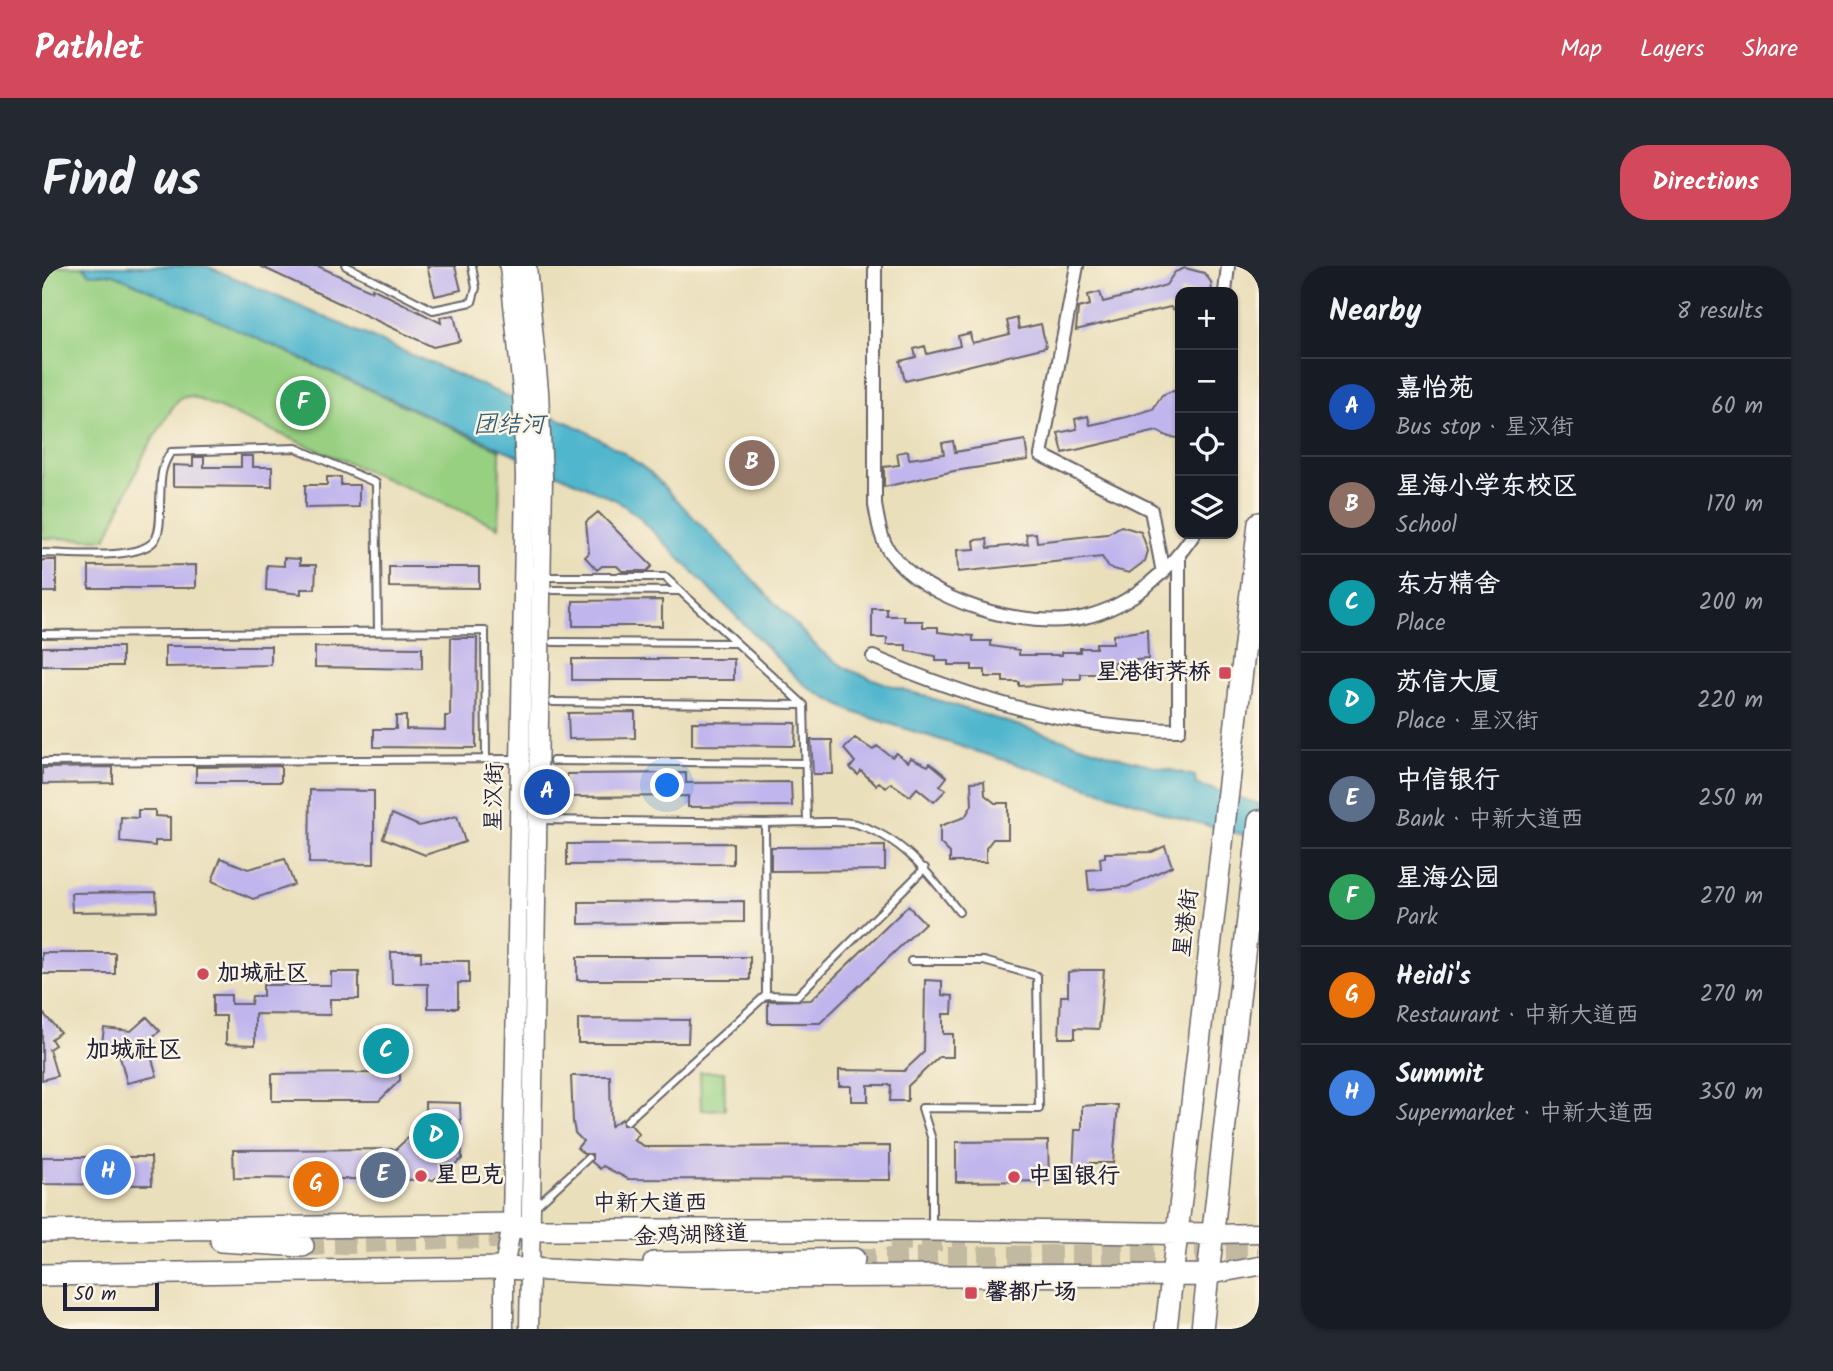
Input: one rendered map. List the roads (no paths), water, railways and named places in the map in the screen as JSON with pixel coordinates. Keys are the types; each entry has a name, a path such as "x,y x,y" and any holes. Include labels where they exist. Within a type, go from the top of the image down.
{"main road":[{"name":"星汉街","path":"509,266 531,391"},
{"name":"星汉街","path":"527,266 534,477 520,759 524,1222 529,1269 529,1329"},
{"name":"星汉街","path":"504,1329 504,1268 524,1222 547,583 534,477"},
{"name":"星港街","path":"1166,1329 1259,523"},
{"path":"1202,1329 1259,821"},
{"name":"中新大道西","path":"48,1231 524,1222 1259,1233"},
{"path":"48,1231 303,1246"},
{"name":"金鸡湖隧道","path":"529,1269 721,1260 854,1259"},
{"path":"42,1275 504,1268 702,1277 1208,1275 1259,1266"}],"street":[{"path":"875,266 874,491 878,522 890,551 926,583 957,600 984,610 1050,620 1085,617 1110,607 1163,573 1191,539"},
{"path":"1077,266 1041,455 1151,510 1163,573"},
{"path":"1226,287 1228,266"},
{"path":"873,657 935,684 1060,717 1137,730 1180,730 1179,556"}],"lane":[{"path":"346,266 433,310 472,302 476,288 472,266"},
{"path":"42,553 120,554 146,548 156,538 160,519 161,466 171,452 296,448 376,483 379,631"},
{"path":"547,583 666,577 804,705 807,822"},
{"path":"547,583 679,591"},
{"path":"42,634 485,631 486,759"},
{"path":"553,642 736,643"},
{"path":"553,702 804,705"},
{"path":"42,762 520,759"},
{"path":"553,761 806,763"},
{"path":"537,820 854,823 896,841 925,868 958,912"},
{"path":"765,823 766,995"},
{"path":"626,1121 766,995 797,996 925,868"},
{"path":"911,961 984,961 1037,976 1039,1109 922,1108 932,1140 932,1230"},
{"path":"524,1222 588,1158"}],"water":[{"name":"团结河","path":"83,266 207,266 580,428 624,453 651,473 821,651 847,669 889,685 1122,758 1195,776 1196,784 1259,804 1259,839 1165,814 1145,805 853,712 813,691 798,679 637,515 616,500 114,274 90,274"}],"tunnel":[{"path":"303,1246 450,1238 550,1239"},
{"path":"890,1240 966,1241"},
{"path":"854,1259 1259,1252"}],"place":[{"name":"星海公园","path":"303,403"},
{"name":"星海小学东校区","path":"752,463"},
{"name":"星港街荠桥","path":"1225,673"},
{"name":"嘉怡苑","path":"547,792"},
{"name":"加城社区","path":"203,974"},
{"name":"东方精舍","path":"386,1051"},
{"name":"苏信大厦","path":"436,1136"},
{"name":"Summit","path":"108,1172"},
{"name":"中信银行","path":"383,1175"},
{"name":"星巴克","path":"421,1176"},
{"name":"中国银行","path":"1014,1177"},
{"name":"Heidi's","path":"316,1184"},
{"name":"馨都广场","path":"971,1293"}],"district":[{"name":"加城社区","path":"134,1050"}]}
